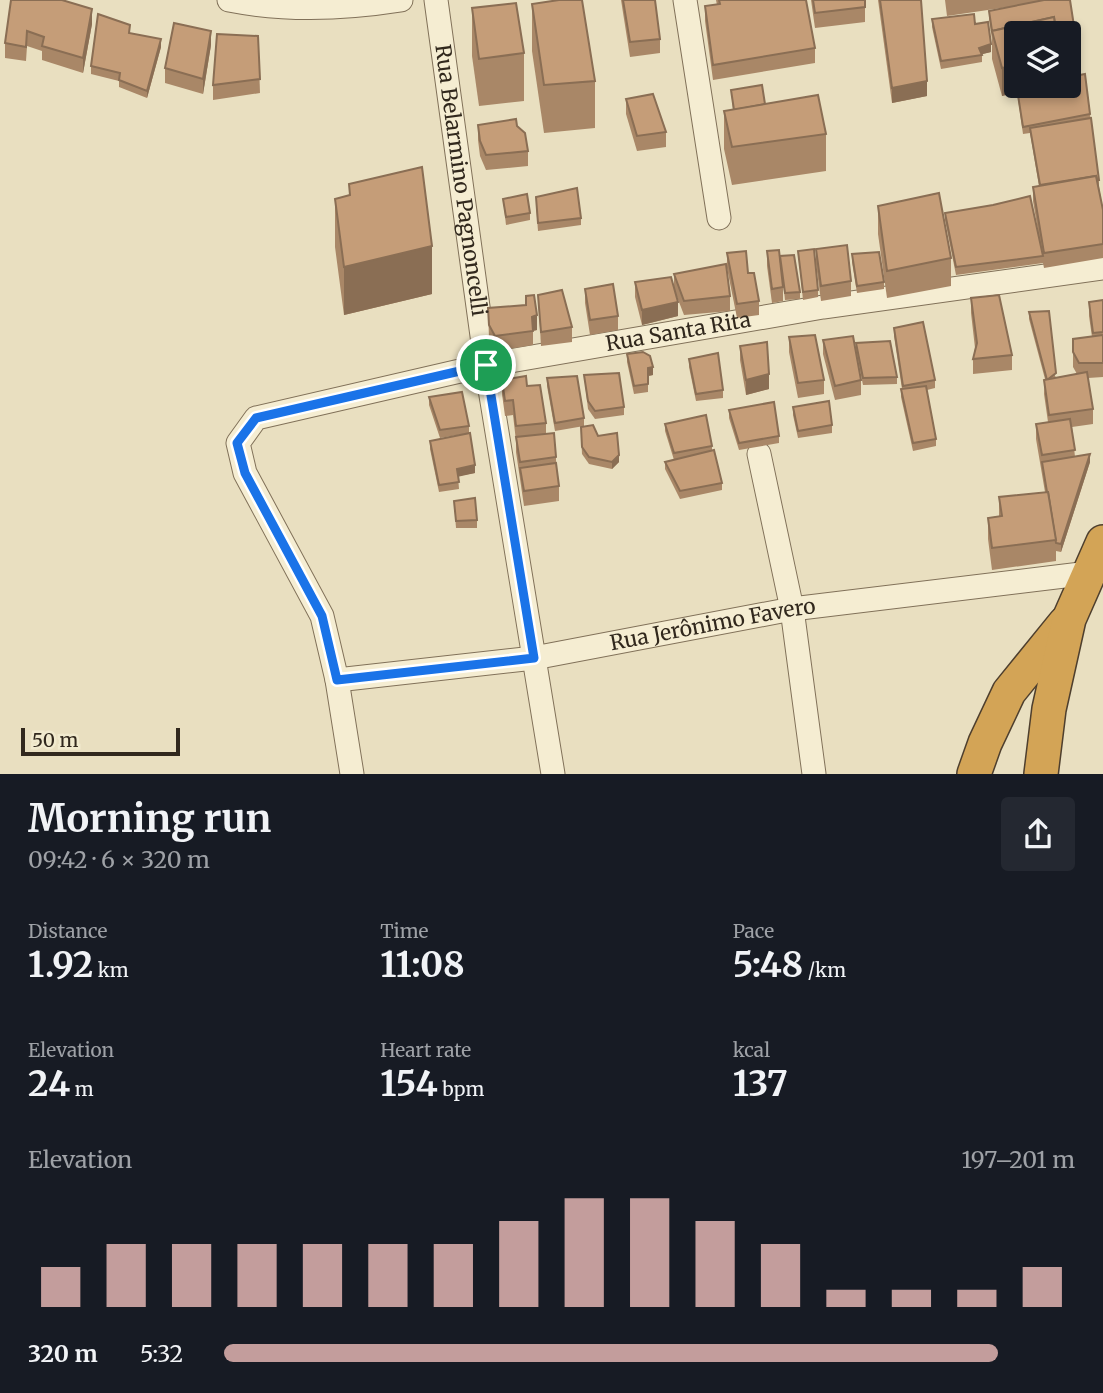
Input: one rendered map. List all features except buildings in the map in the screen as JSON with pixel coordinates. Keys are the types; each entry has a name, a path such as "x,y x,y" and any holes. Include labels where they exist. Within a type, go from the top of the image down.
{"highway":[{"path":"1041,774 1049,709 1069,619 1103,542"},
{"path":"974,774 1009,692 1069,619"}],"street":[{"path":"229,0 258,6 306,8 401,0"},
{"name":"Rua Belarmino Pagnoncelli","path":"436,0 486,365 553,774"},
{"path":"685,0 719,218"},
{"name":"Rua Santa Rita","path":"337,680 322,616 245,473 237,443 256,418 486,365 823,307 1103,268"},
{"path":"759,454 792,609 814,774"},
{"name":"Rua Jerônimo Favero","path":"337,680 534,658 792,609 1089,573"},
{"path":"337,680 352,774"}],"route":[{"path":"486,365 534,658 337,680 322,616 245,473 237,443 256,418 486,365"}]}
